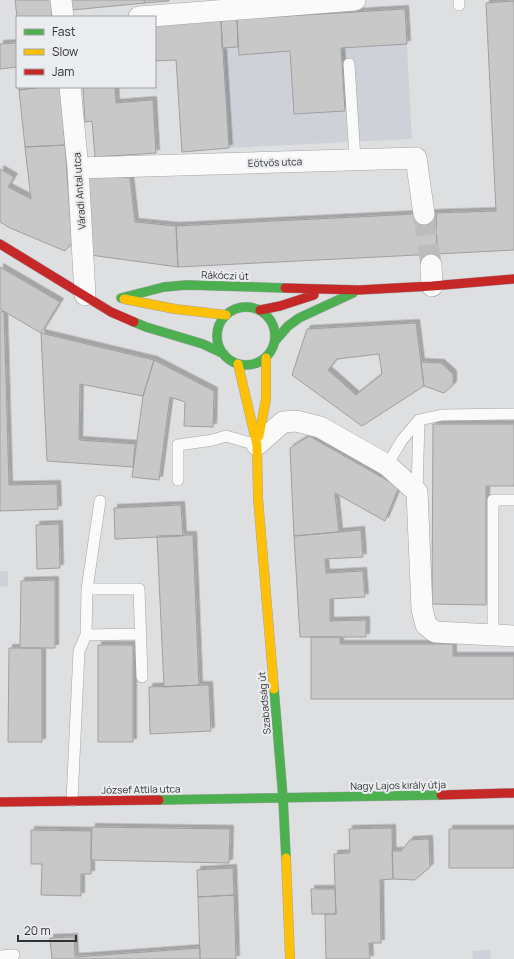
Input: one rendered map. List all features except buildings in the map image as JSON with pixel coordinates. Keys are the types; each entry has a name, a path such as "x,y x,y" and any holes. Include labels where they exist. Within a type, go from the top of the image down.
{"street":[{"path":"61,0 63,16"},
{"path":"152,16 355,0"},
{"name":"Váradi Antal utca","path":"70,88 78,168 85,295"},
{"name":"Eötvös utca","path":"78,168 416,158 424,214"},
{"name":"Rákóczi út","path":"0,244 111,312 146,327 203,344 224,354"},
{"path":"431,265 432,286"},
{"name":"Rákóczi út","path":"114,298 164,287 186,285 359,290 514,279"},
{"name":"Rákóczi út","path":"260,310 280,306 330,290"},
{"name":"Rákóczi út","path":"275,340 288,326 299,318 359,290"},
{"name":"Rákóczi út","path":"85,295 114,298 177,311 226,315"},
{"path":"242,307 251,307 260,310 265,313 272,322 274,328 275,340 272,350 266,358 253,364 238,364 230,360 224,354 218,343 218,334 221,322 226,315 233,310 242,307"},
{"name":"Szabadság út","path":"257,445 266,399 266,358"},
{"name":"Szabadság út","path":"238,364 257,445 258,498 283,798 290,959"},
{"path":"257,445 283,422 296,421 320,427 387,465 418,492 422,609 426,625 435,632 514,636"},
{"name":"Nagy Lajos király útja","path":"283,798 514,793"},
{"name":"József Attila utca","path":"0,802 283,798"}],"lane":[{"path":"350,64 355,159"},
{"path":"387,465 402,440 419,420 442,415 514,414"},
{"path":"418,492 419,420"},
{"path":"178,480 178,445 213,440 226,436 257,445"},
{"path":"493,636 494,500 514,500"},
{"path":"72,800 79,652 86,635 87,589 100,501"},
{"path":"87,589 139,589 142,677"},
{"path":"86,635 140,634"},
{"path":"0,956 14,955"}],"shaded area":[{"path":"405,9 412,139 229,148 221,20"},
{"path":"0,571 8,571 8,586 0,587"},
{"path":"490,950 491,959 473,959 472,951"}],"tunnel":[{"path":"424,214 431,265"}],"traffic: fast":[{"path":"121,298 164,287 186,285 285,288"},
{"path":"275,341 288,326 299,318 353,293"},
{"path":"246,307 257,309 270,320 273,325 275,336 273,347 262,360 257,363 246,365 235,363 222,352 219,347 217,336 219,325 230,312 235,309 246,307"},
{"path":"134,322 203,344 224,354"},
{"path":"274,689 283,798 286,858"},
{"path":"159,800 441,795"}],"traffic: slow":[{"path":"124,299 175,309 226,315"},
{"path":"259,436 266,399 266,358"},
{"path":"238,364 257,445 258,498 274,689"},
{"path":"286,858 290,959"}],"traffic: jam":[{"path":"0,244 111,312 134,322"},
{"path":"285,288 359,290 514,279"},
{"path":"260,310 280,306 314,295"},
{"path":"441,795 514,793"},
{"path":"0,802 159,800"}]}
